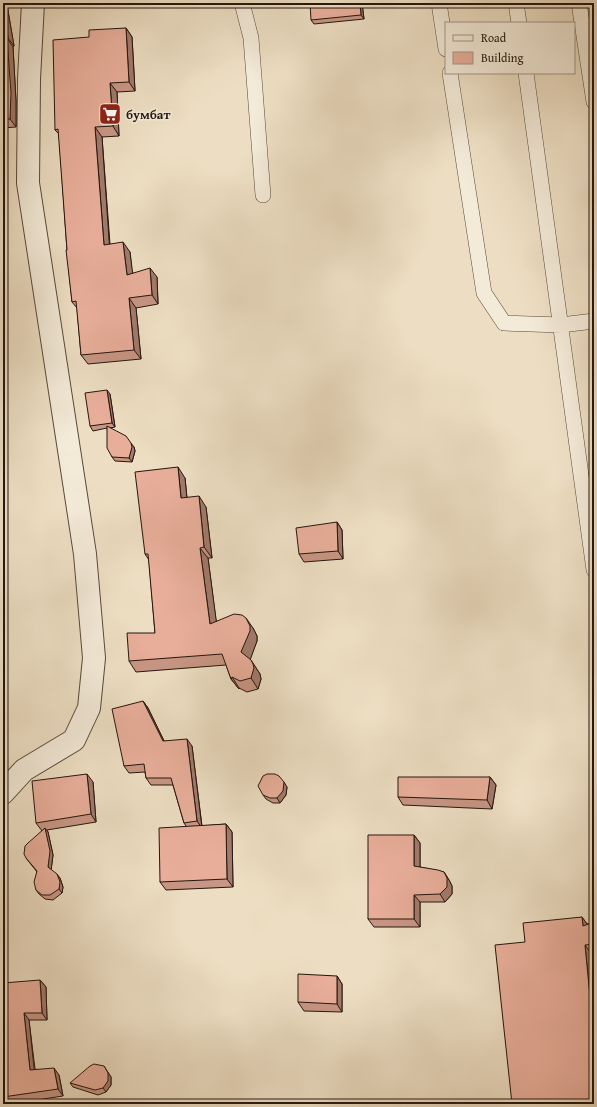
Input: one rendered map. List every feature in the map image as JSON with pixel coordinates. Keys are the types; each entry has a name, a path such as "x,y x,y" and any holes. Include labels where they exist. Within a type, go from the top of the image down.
{"street":[{"path":"3,794 24,770 74,740 89,708 94,658 85,554 28,183 29,79 33,3"}],"lane":[{"path":"242,3 251,38 263,195"},
{"path":"439,3 445,42"},
{"path":"516,3 519,22"},
{"path":"579,3 594,102"},
{"path":"450,74 484,293 504,323 561,325 594,321"},
{"path":"526,74 594,570"}],"building":[{"path":"310,3 360,3 361,15 311,20"},
{"path":"3,6 8,38 11,93 10,119 3,119"},
{"path":"126,28 129,82 110,83 113,126 95,127 104,245 123,242 127,275 150,268 152,295 129,298 134,350 81,355 76,301 72,302 66,250 58,129 55,130 53,40 89,37 89,30"},
{"path":"107,390 112,423 90,426 85,393"},
{"path":"107,426 126,436 131,443 132,447 129,458 112,457 107,448"},
{"path":"178,467 181,498 199,496 204,547 200,548 210,624 234,614 242,615 246,618 250,626 250,631 241,652 251,660 253,664 254,668 251,678 240,681 232,677 231,679 222,654 129,661 127,633 155,633 148,554 145,554 135,472"},
{"path":"337,522 338,551 299,554 296,528"},
{"path":"143,701 163,741 187,739 197,821 184,823 171,778 146,778 144,764 124,766 112,709"},
{"path":"87,774 91,814 36,823 32,781"},
{"path":"267,774 275,774 284,782 283,791 277,798 270,798 263,795 258,786 263,776"},
{"path":"398,777 490,777 487,800 398,797"},
{"path":"226,824 227,879 160,882 159,828"},
{"path":"45,828 50,851 48,867 57,874 60,882 59,889 50,895 42,895 36,890 34,882 37,871 24,854 25,846"},
{"path":"368,835 414,835 414,866 444,872 447,878 447,887 440,894 414,895 414,919 368,919"},
{"path":"582,917 583,926 594,922 594,944 585,945 594,1038 594,1104 512,1104 495,945 525,942 523,923"},
{"path":"298,974 337,976 337,1004 298,1002"},
{"path":"40,980 42,1013 24,1013 30,1070 54,1068 58,1089 3,1097 3,1008 5,1008 3,983"},
{"path":"94,1064 104,1066 108,1073 108,1081 103,1088 95,1090 70,1083 90,1066"}],"place":[{"name":"бумбат","path":"110,114"}]}
